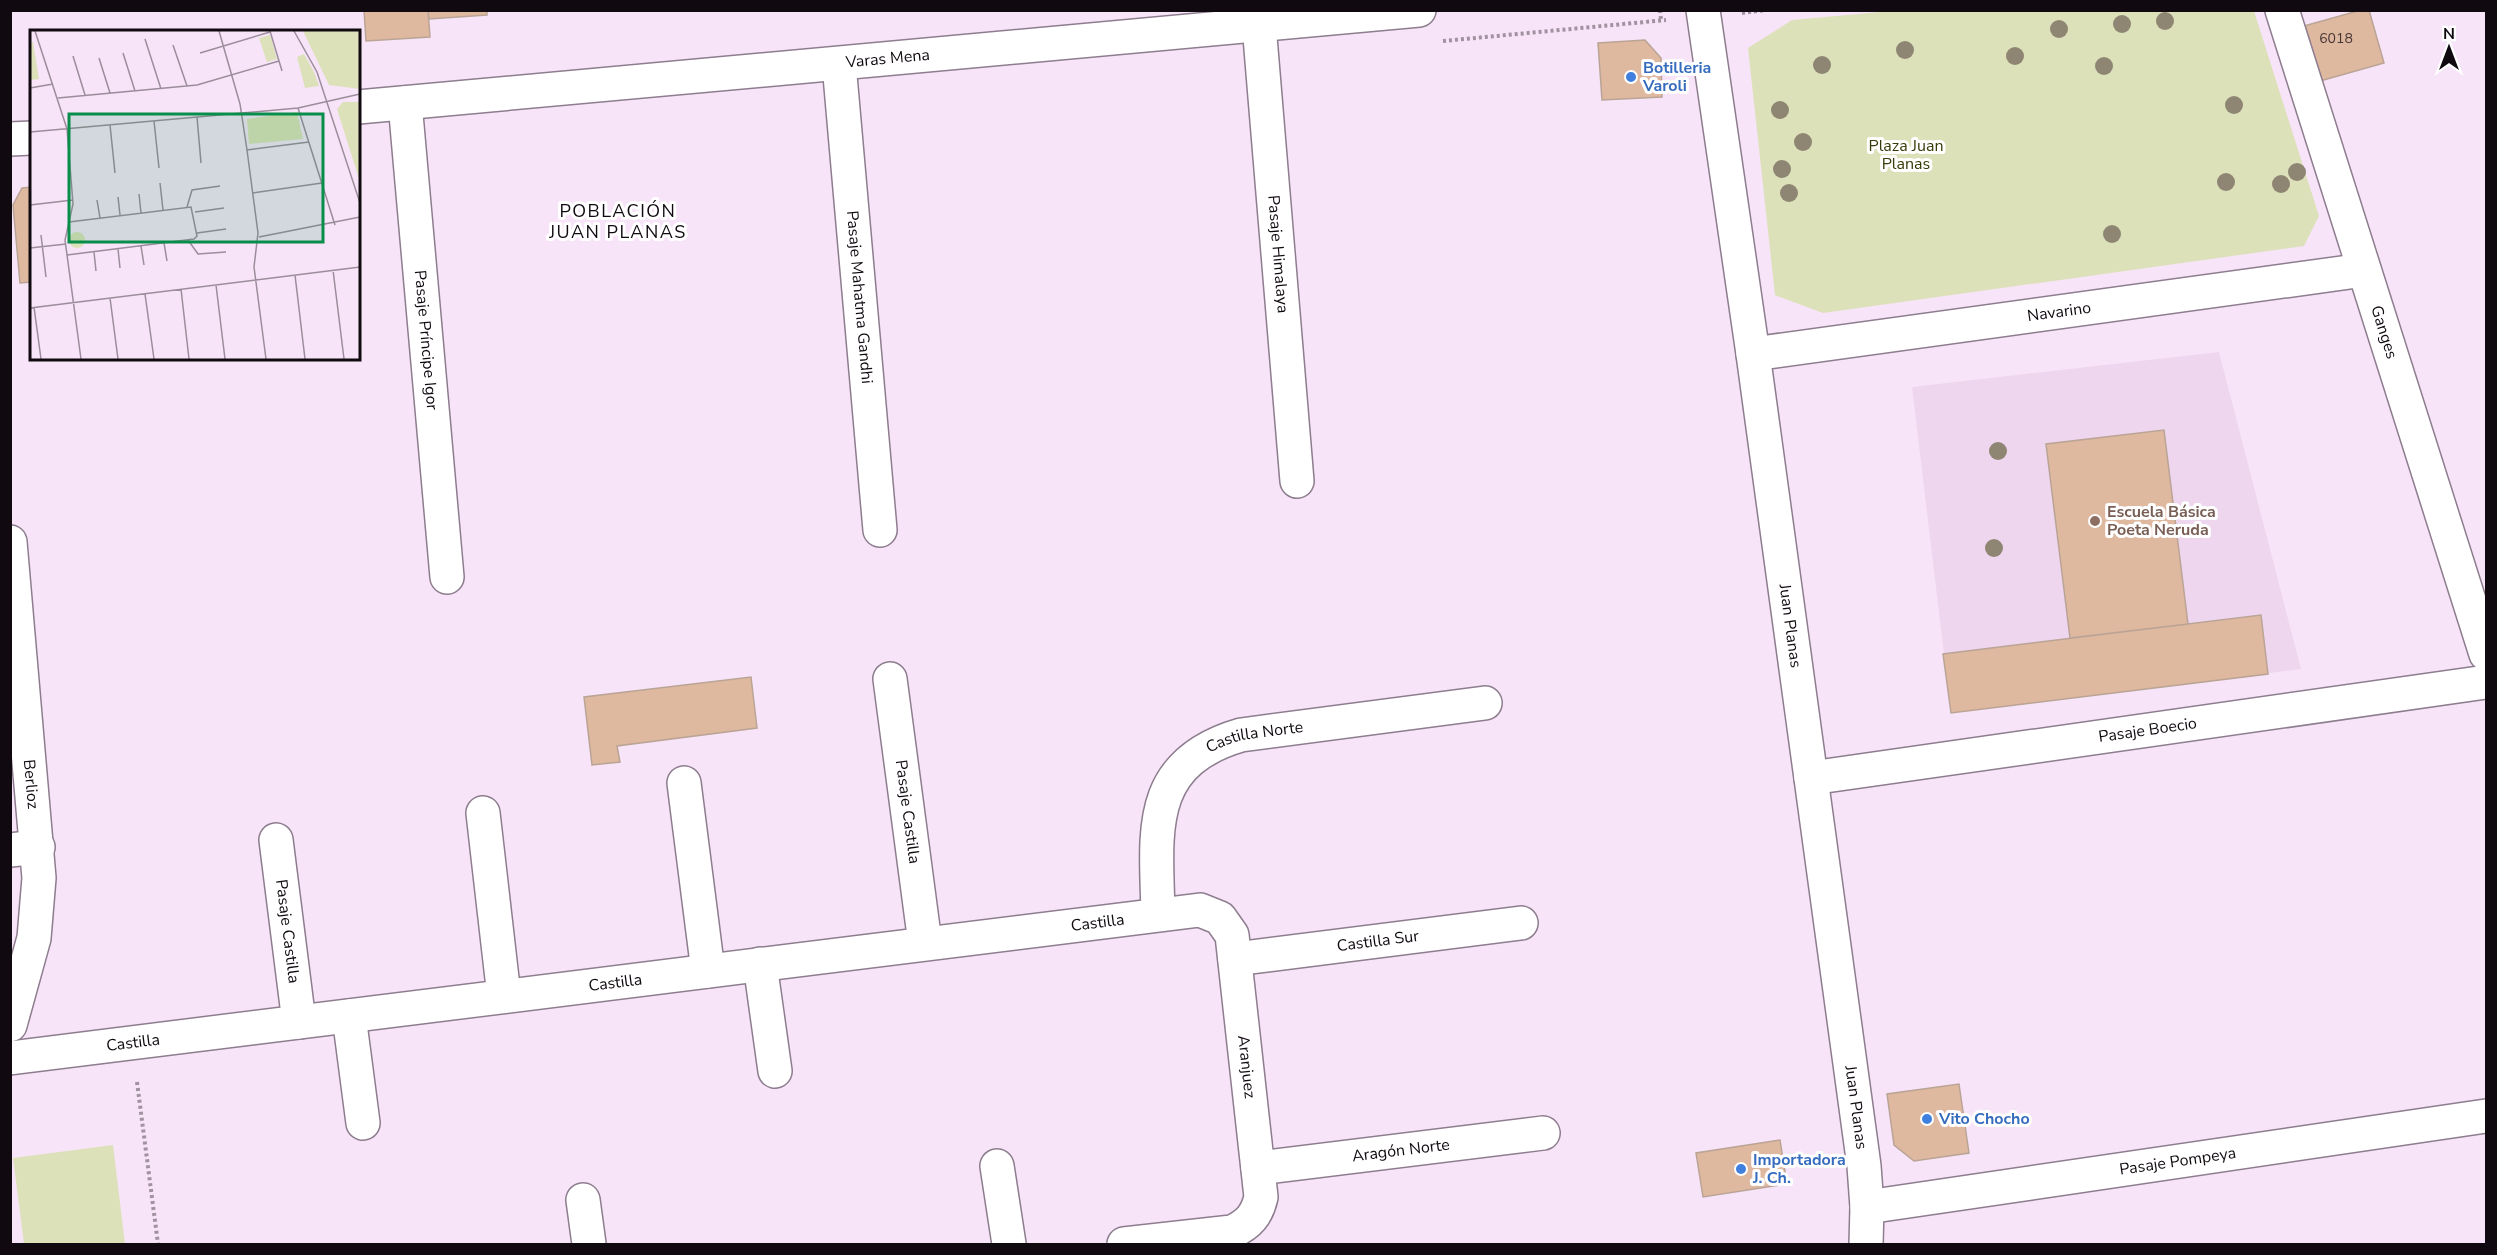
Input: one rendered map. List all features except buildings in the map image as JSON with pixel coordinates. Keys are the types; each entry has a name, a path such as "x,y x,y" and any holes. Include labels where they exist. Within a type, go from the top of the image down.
{"street":[{"name":"Varas Mena","path":"360,107 1419,10"},
{"name":"Juan Planas","path":"1703,10 1753,354 1864,1166 1867,1208 1866,1245"},
{"name":"Ganges","path":"2282,10 2487,654"},
{"name":"Pasaje Himalaya","path":"1259,25 1297,481"},
{"name":"Pasaje Mahatma Gandhi","path":"839,64 880,530"},
{"name":"Pasaje Príncipe Igor","path":"405,103 447,577"},
{"path":"10,139 30,138"},
{"name":"Navarino","path":"1753,354 2364,270"},
{"name":"Berlioz","path":"10,542 24,848 39,879 34,938 10,1025"},
{"name":"Pasaje Castilla","path":"890,679 925,943"},
{"name":"Pasaje Boecio","path":"1811,778 2487,682"},
{"name":"Castilla Norte","path":"1158,913 1157,861 1160,810 1167,790 1178,772 1207,748 1241,735 1485,703"},
{"path":"684,783 708,971"},
{"path":"483,813 504,996"},
{"name":"Pasaje Castilla","path":"276,840 299,1022"},
{"name":"Castilla","path":"10,1058 1158,913 1200,909 1220,918"},
{"name":"Aranjuez","path":"1176,1241 1232,1232 1244,1227 1253,1218 1261,1197 1232,936 1220,918"},
{"name":"Castilla Sur","path":"1235,958 1521,923"},
{"path":"760,964 775,1071"},
{"path":"349,1016 363,1123"},
{"name":"Pasaje Pompeya","path":"1867,1208 2487,1116"},
{"name":"Aragón Norte","path":"1258,1168 1543,1133"},
{"path":"997,1166 1009,1245"},
{"path":"583,1200 589,1245"},
{"path":"1124,1245 1176,1241"}],"path":[{"path":"1660,10 1661,20"},
{"path":"132,1043 158,1245"}],"shaded area":[{"name":"Escuela Básica Poeta Neruda","path":"2219,352 2301,669 1951,713 1912,387"}],"green space":[{"name":"Plaza Juan Planas","path":"1902,10 2254,11 2319,216 2304,246 1823,313 1775,295 1748,48 1792,20"},
{"path":"113,1145 125,1244 24,1244 13,1158"}],"place":[{"name":"Botilleria Varoli","path":"1631,77"},
{"name":"Escuela Básica Poeta Neruda","path":"2095,521"},
{"name":"Vito Chocho","path":"1927,1119"},
{"name":"Importadora J. Ch.","path":"1741,1169"}],"district":[{"name":"POBLACIÓN JUAN PLANAS","path":"618,221"}]}
